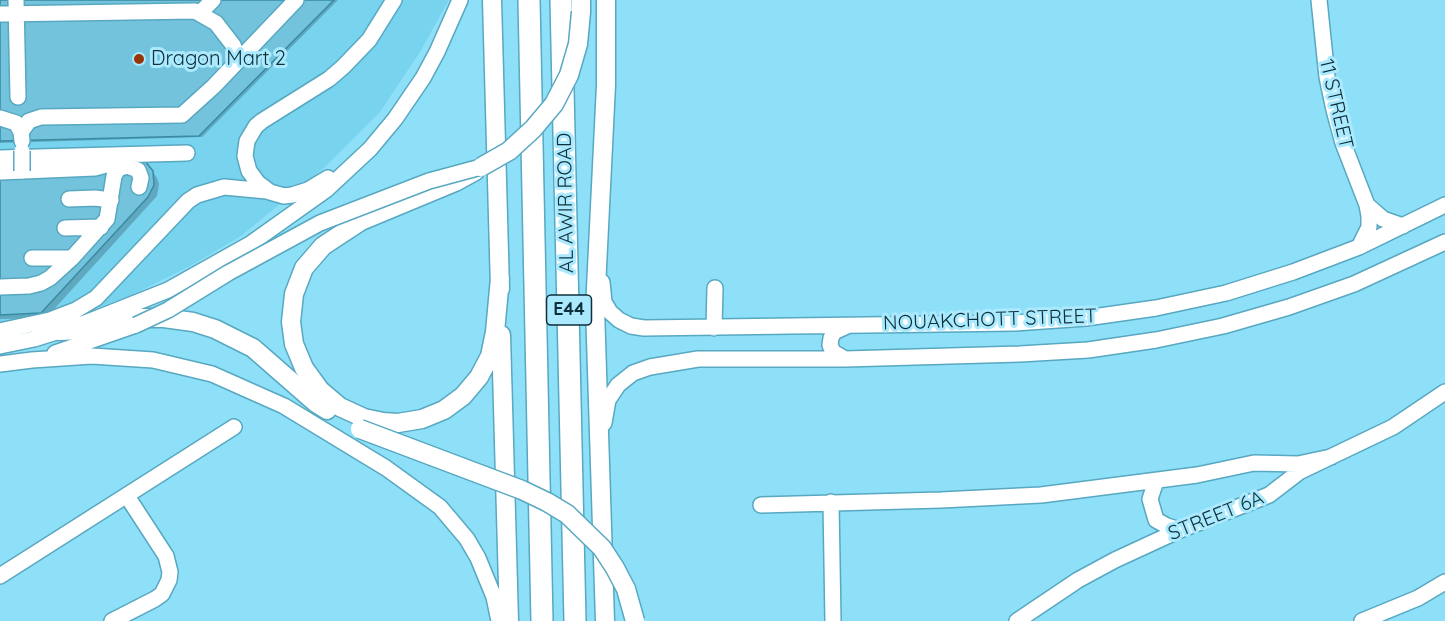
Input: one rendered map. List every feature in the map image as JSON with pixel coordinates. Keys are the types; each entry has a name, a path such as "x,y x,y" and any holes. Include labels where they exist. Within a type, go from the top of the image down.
{"highway":[{"name":"AL AWIR ROAD","path":"529,0 542,621"},
{"name":"AL AWIR ROAD","path":"561,0 575,621"}],"main road":[{"path":"492,0 509,621"},
{"path":"605,621 595,338 606,85 606,0"},
{"path":"500,278 495,332 489,356 479,377 463,396 444,410 422,419 398,423 383,422 364,418 340,407 320,390 304,368 294,344 291,322 294,294 304,268 323,246 361,221 454,182 481,167 509,151 533,129 554,104 569,75 578,44 581,6"},
{"path":"59,331 76,331 115,321 149,317 193,322 215,329 253,348 316,403 360,429 522,490 567,514 602,548 615,568 626,589 635,621"}],"street":[{"path":"200,13 213,0"},
{"path":"21,132 29,122 41,117 182,115 296,0"},
{"path":"0,346 34,339 85,323 168,290 276,227 326,190 370,149 395,119 423,78 460,0"},
{"name":"11 STREET","path":"1319,0 1327,77 1334,110 1354,174 1367,206 1369,227 1359,247"},
{"path":"270,192 253,178 246,164 245,149 251,133 262,121 344,67 369,40 391,2"},
{"path":"16,7 18,97"},
{"path":"0,14 16,7 184,10 200,13 216,23 233,45 239,60"},
{"path":"0,118 16,123 21,132 22,171"},
{"path":"0,331 51,320 91,301 106,290 188,201 197,195 224,187 270,192 284,196 308,190 370,149"},
{"path":"0,158 187,153"},
{"path":"0,172 95,168 132,159 146,168 148,178 141,188 138,170 131,166 122,166 114,176 107,219 72,258 41,283 29,286 0,287"},
{"path":"32,360 136,325 168,310 237,268 320,223 429,181 481,167"},
{"path":"69,199 111,200"},
{"name":"NOUAKCHOTT STREET","path":"601,222 604,302 610,312 631,326 714,328 1015,323 1086,318 1156,308 1226,293 1359,247 1445,205"},
{"path":"1367,206 1383,219 1403,226"},
{"path":"65,228 101,227"},
{"name":"NOUAKCHOTT STREET","path":"602,486 604,415 608,400 618,385 633,373 650,367 698,359 845,359 1020,354 1088,350 1156,340 1223,326 1289,307 1354,284 1445,242"},
{"path":"32,258 72,258"},
{"path":"714,328 715,288"},
{"path":"845,359 833,352 830,345 834,332 847,326"},
{"path":"0,364 92,357 123,357 172,364 212,374 285,406 386,468 440,507 467,539 478,558 494,597 499,621"},
{"name":"STREET 6A","path":"1017,621 1078,580 1115,560 1180,530 1264,497 1279,489 1299,472 1393,427 1445,392"},
{"path":"0,576 234,427"},
{"path":"761,505 986,498 1092,489 1156,481 1254,463 1307,463 1331,457"},
{"path":"1272,462 1280,477 1279,489"},
{"path":"1115,560 1146,539 1153,531 1156,520 1150,499 1156,481"},
{"path":"1092,489 1106,494 1134,491 1150,499"},
{"path":"112,621 162,594 169,580 169,563 166,556 127,496"},
{"path":"831,502 833,621"},
{"path":"1156,520 1180,530"},
{"path":"1362,621 1418,598 1445,582"}],"shaded area":[{"name":"Dragon Mart 2","path":"0,0 449,0 420,52 380,112 324,168 241,236 190,266 134,294 81,314 0,335"}],"building":[{"name":"Dragon Mart 2","path":"0,0 334,0 199,136 0,141"},
{"path":"0,161 145,161 153,171 154,185 148,197 41,313 0,315"}],"place":[{"name":"Dragon Mart 2","path":"139,59"}]}
